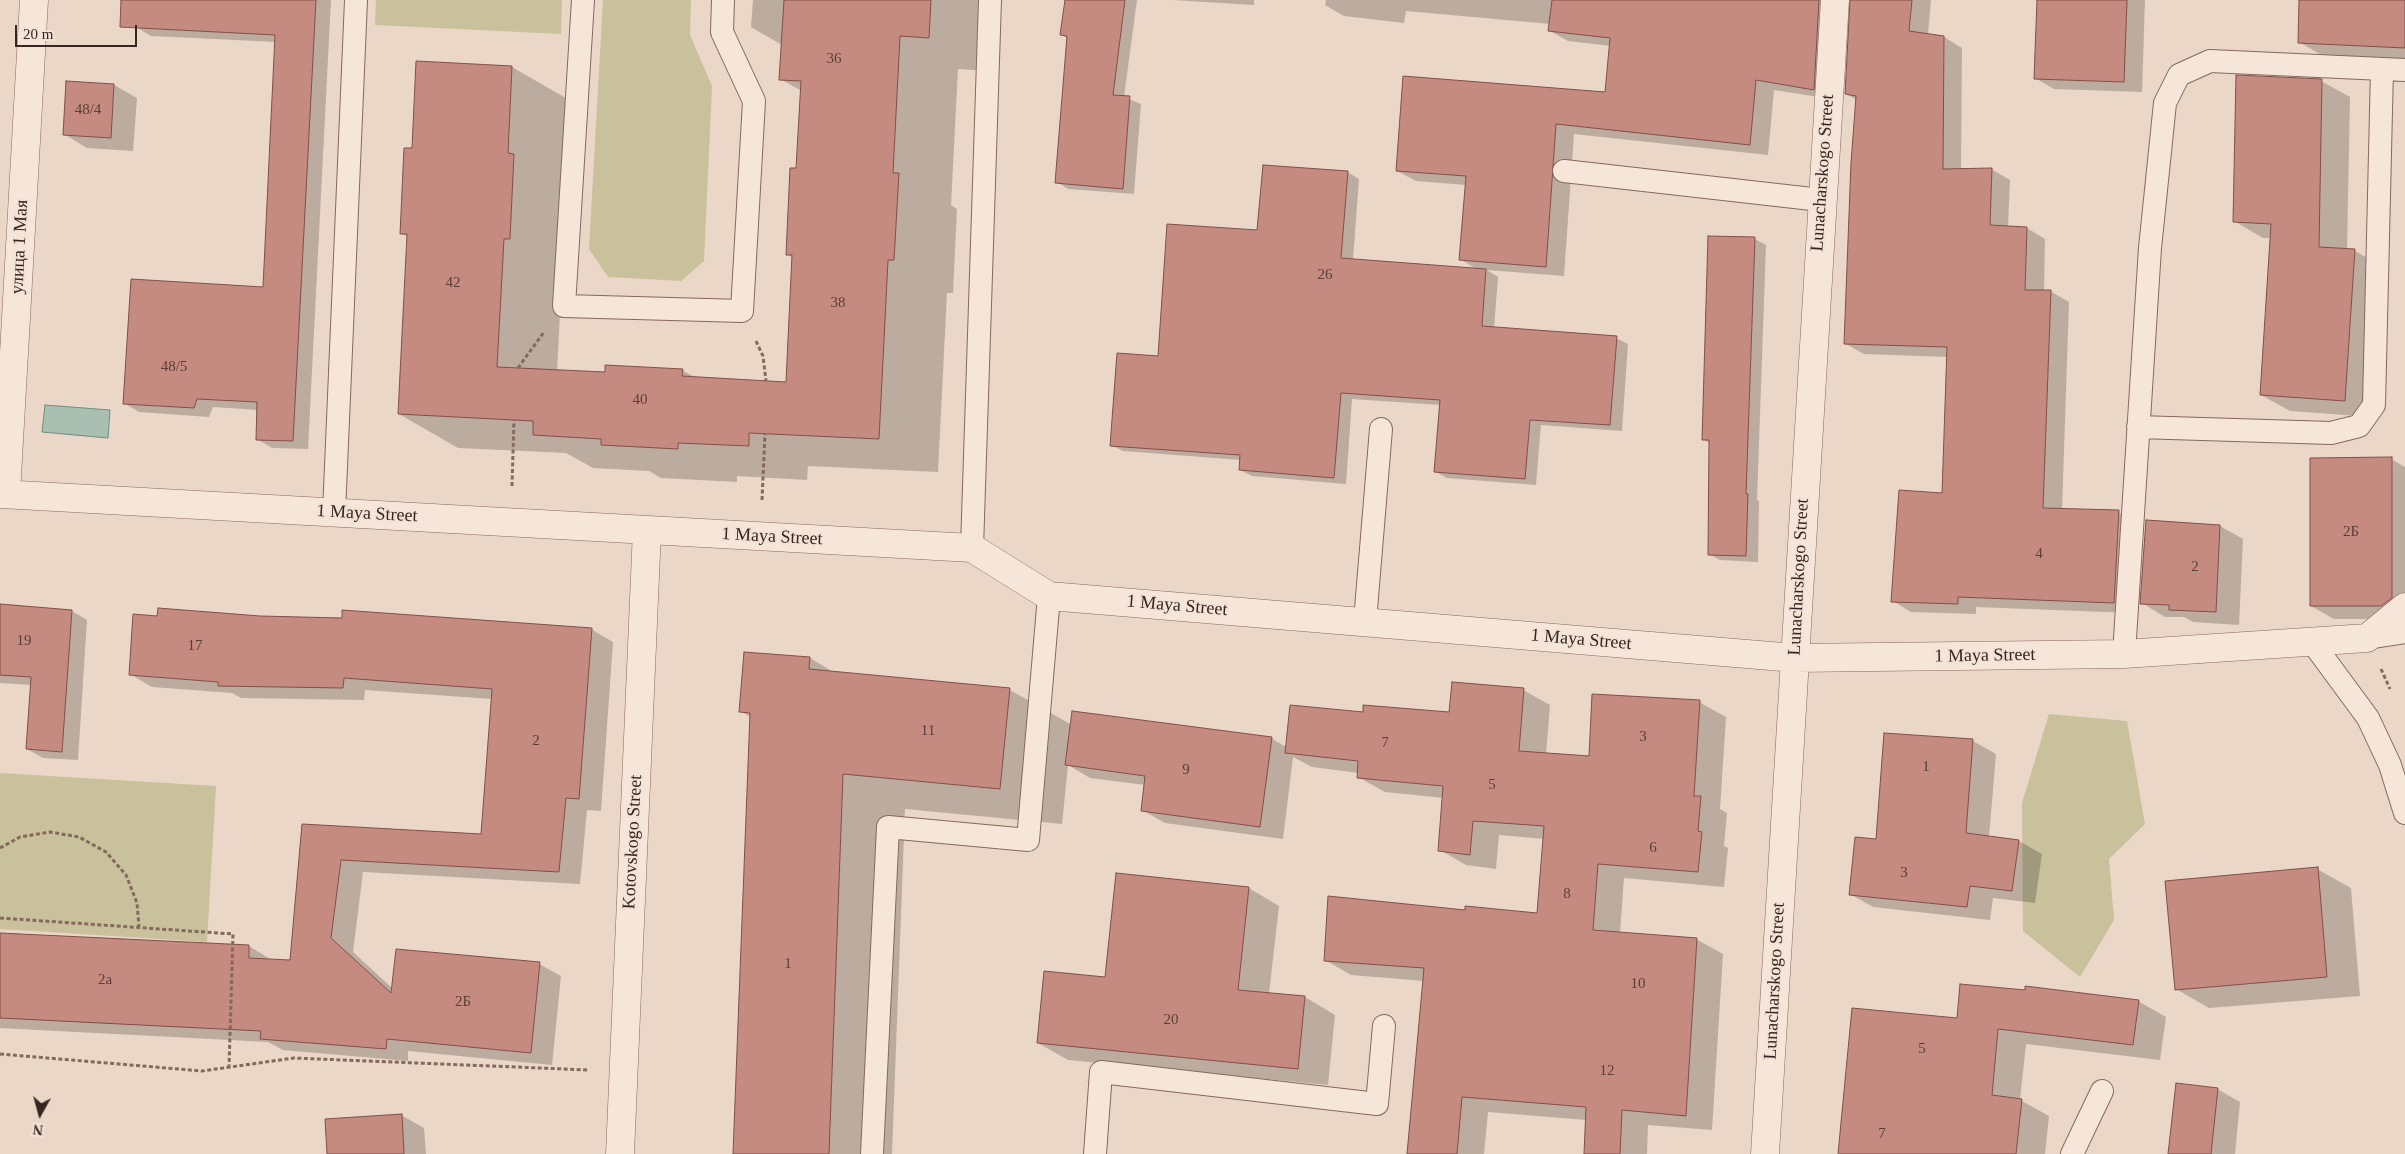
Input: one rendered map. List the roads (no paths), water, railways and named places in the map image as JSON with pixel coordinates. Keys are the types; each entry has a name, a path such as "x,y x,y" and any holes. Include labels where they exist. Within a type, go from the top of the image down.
{"street":[{"name":"улица 1 Мая","path":"3,494 34,0"},
{"name":"Lunacharskogo Street","path":"1765,1154 1821,200 1835,0"},
{"name":"1 Maya Street","path":"3,494 972,548 1049,596 1795,658 2124,654 2367,638"},
{"name":"Kotovskogo Street","path":"620,1154 622,1071 647,530"},
{"path":"2367,638 2405,607"}],"lane":[{"path":"334,513 356,0"},
{"path":"584,0 564,306 742,311 754,102 722,32 723,0"},
{"path":"972,548 990,0"},
{"path":"2124,654 2150,248 2165,103 2179,75 2210,61 2405,70"},
{"path":"2138,427 2330,433 2359,426 2364,419 2374,404 2382,69"},
{"path":"1564,171 1821,200"},
{"path":"1365,622 1381,429"},
{"path":"872,1154 888,827 1028,840 1049,596"},
{"path":"2367,638 2405,632"},
{"path":"2312,642 2368,718 2390,765 2405,813"},
{"path":"1095,1154 1101,1072 1376,1104 1384,1026"},
{"path":"2072,1154 2102,1091"}]}
